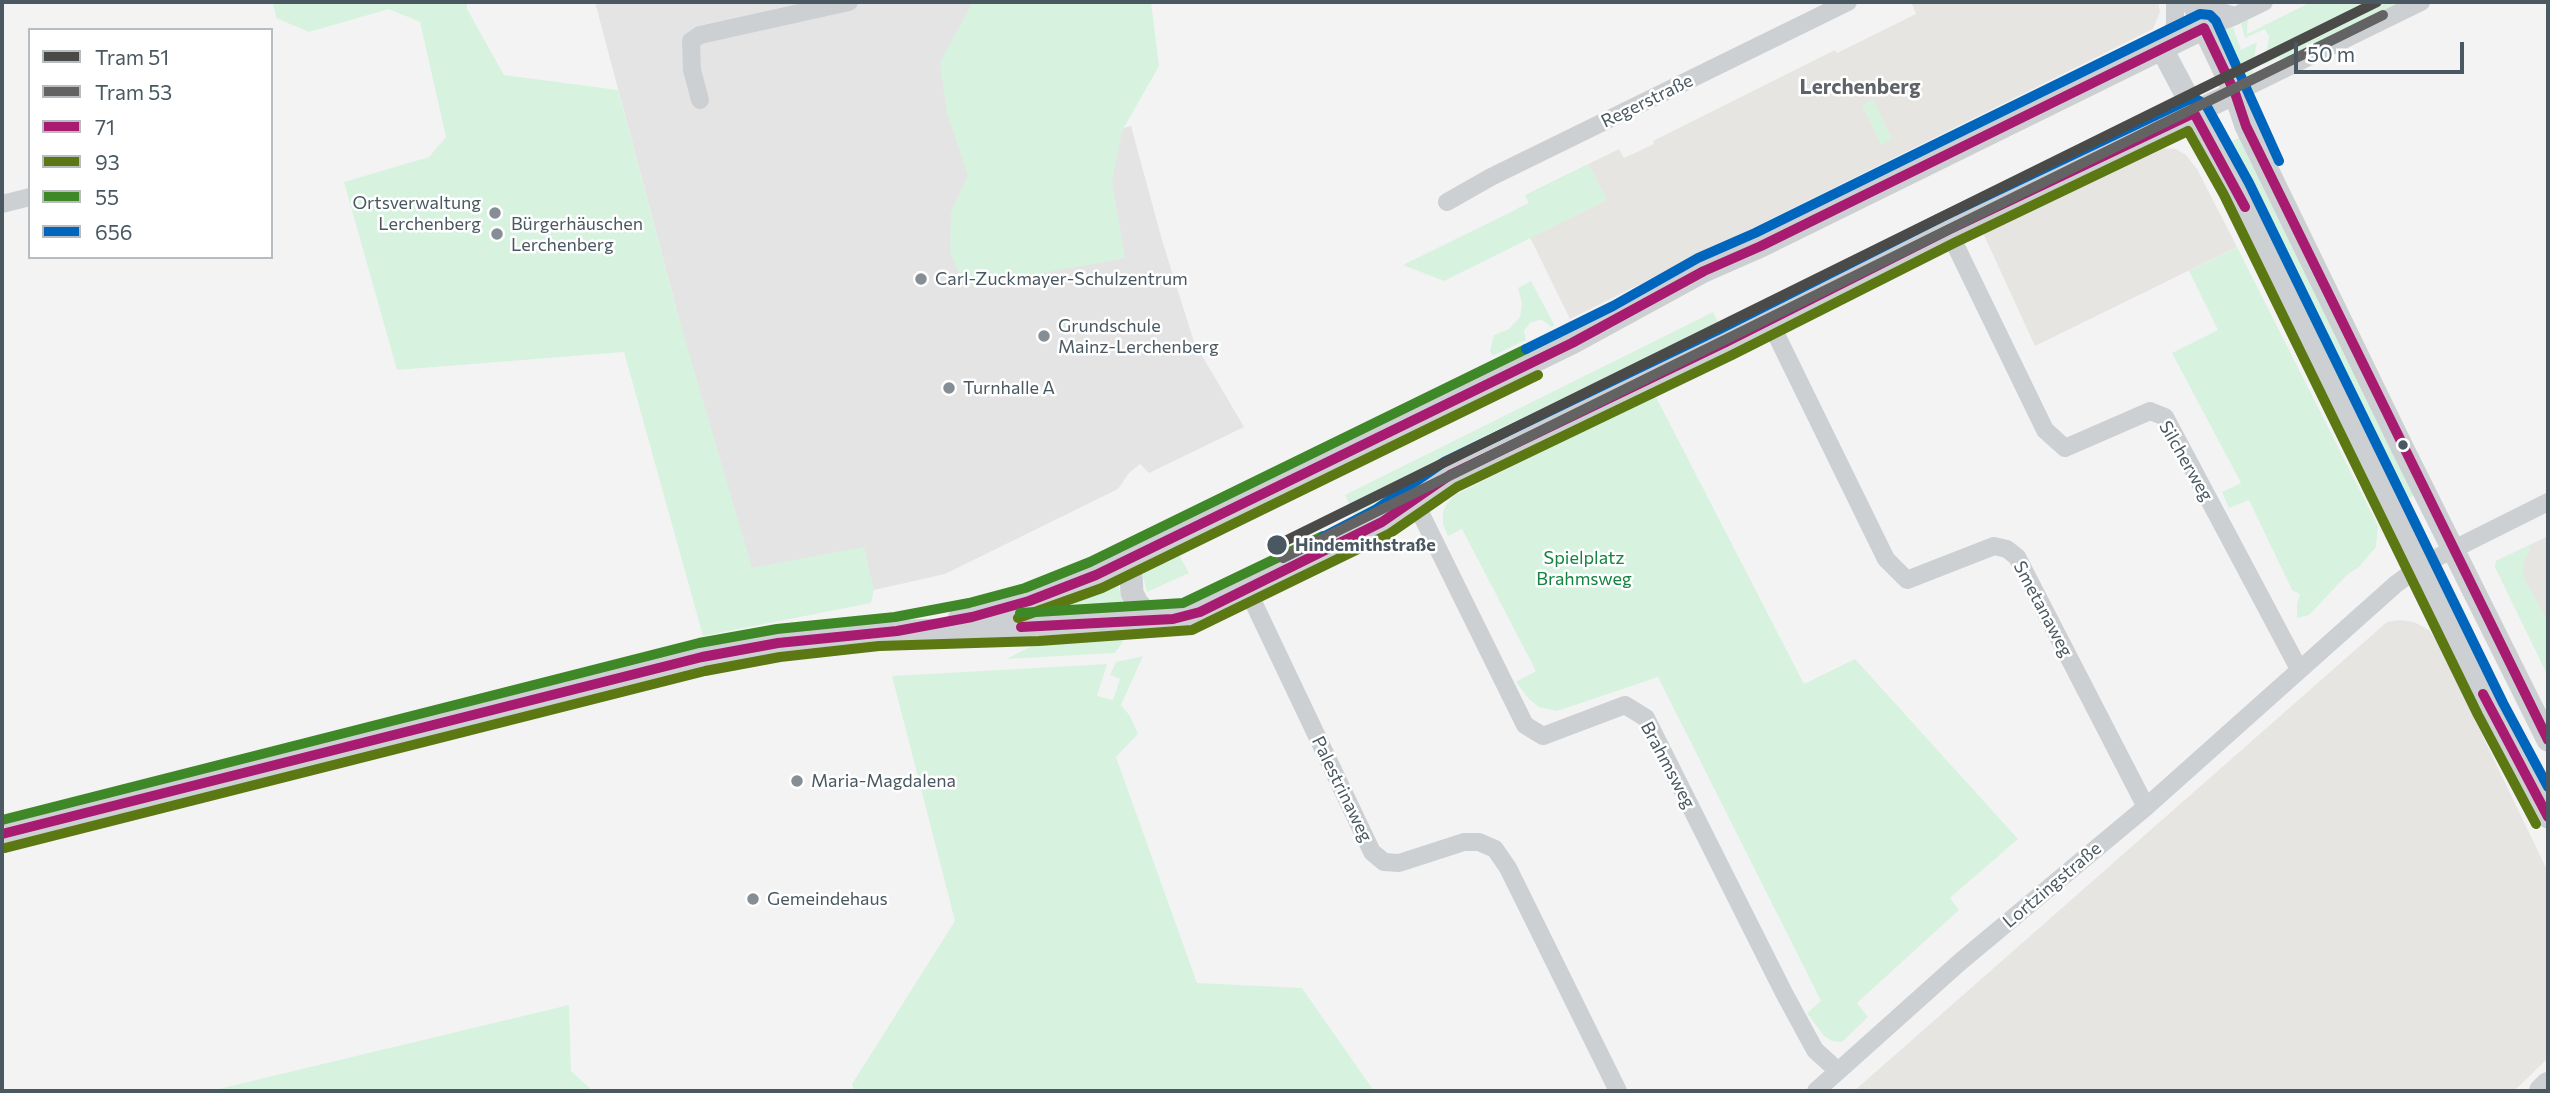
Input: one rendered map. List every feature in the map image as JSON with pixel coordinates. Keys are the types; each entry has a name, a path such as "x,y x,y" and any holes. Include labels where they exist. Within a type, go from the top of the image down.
{"main road":[{"path":"2542,1091 2548,1085"}],"street":[{"path":"700,100 692,70 691,41 700,35 849,2"},
{"name":"Regerstraße","path":"1447,202 1534,156 1848,2"},
{"path":"2162,49 2172,36 2175,2"},
{"path":"2190,2 2235,16"},
{"path":"2190,2 2235,93 2246,125 2548,740"},
{"path":"897,631 972,617 1030,601 1096,575 1572,342 1704,271 1761,246 2204,28 2263,2"},
{"path":"2,834 702,657 778,643 897,631 1154,621 1187,617 1382,522 1451,475 1948,230 2421,2"},
{"path":"2162,49 2236,189 2491,709 2548,817"},
{"path":"2,204 28,198"},
{"name":"Silcherweg","path":"1948,230 2045,430 2065,448 2150,411 2165,417 2299,669"},
{"name":"Smetanaweg","path":"1769,320 1886,559 1907,580 1994,546 2007,548 2017,557 2146,807"},
{"name":"Brahmsweg","path":"1414,500 1525,725 1543,736 1625,705 1646,718 1815,1050 1838,1071"},
{"name":"Lortzingstraße","path":"1816,1091 1960,962 2146,807 2396,584 2422,565 2548,502"},
{"path":"1136,555 1131,573 1132,593 1137,603 1154,621"},
{"name":"Palestrinaweg","path":"1247,589 1372,852 1384,862 1399,863 1464,842 1479,842 1495,849 1508,868 1618,1091"}],"shaded area":[{"name":"Carl-Zuckmayer-Schulzentrum","path":"595,2 988,2 975,171 1131,126 1162,240 1194,342 1244,427 1149,473 1140,464 1129,473 1118,489 945,574 874,590 833,567 741,590 679,319"},
{"path":"1911,2 2158,2 2160,12 2153,29 1570,319 1516,209 1529,203 1525,195 1619,149 1624,158 1835,50 1837,53 1916,14"},
{"path":"2161,148 2176,149 2186,155 2197,169 2237,247 2035,346 1983,233 2145,153"},
{"path":"2548,536 2548,676 2495,567 2496,561"},
{"path":"2387,622 2414,622 2429,630 2439,645 2548,872 2548,1058 2514,1091 1854,1091"}],"green space":[{"path":"273,2 467,2 467,9 504,75 618,90 679,319 752,568 864,547 874,590 871,603 703,636 624,352 397,370 344,182 429,157 446,137 420,22 389,9 309,32 276,18"},
{"path":"973,2 1151,2 1159,66 1122,131 1112,181 1125,258 965,287 950,252 951,212 968,175 947,113 940,62"},
{"path":"2311,2 2408,2 2283,64 2279,57 2264,65 2269,37 2265,29 2245,38 2240,20 2248,16 2247,34"},
{"path":"2232,24 2241,50 2257,42 2252,70 2255,77 2240,78 2220,36 2222,30"},
{"path":"1873,99 1892,139 1881,145 1862,105"},
{"path":"2240,137 2419,493 2399,503 2399,493 2225,145"},
{"path":"1589,164 1607,200 1444,281 1403,265 1529,203 1525,195"},
{"path":"2237,247 2378,526 2376,547 2359,567 2348,574 2309,615 2297,618 2300,594 2292,590 2249,500 2229,508 2222,492 2241,483 2172,353 2218,330 2189,271"},
{"path":"1531,281 1555,326 1551,327 1539,320 1530,323 1524,331 1526,340 1492,356 1490,350 1494,335 1509,329 1520,317 1522,304 1518,288"},
{"path":"1713,312 1723,332 1357,521 1345,495"},
{"name":"Spielplatz Brahmsweg","path":"1655,395 1804,684 1855,659 2018,839 1950,898 1959,910 1857,1003 1868,1017 1842,1042 1832,1041 1824,1036 1807,1013 1821,1001 1658,677 1557,711 1539,707 1516,682 1536,671 1462,529 1448,536 1443,524 1443,512 1455,495"},
{"path":"2532,544 2523,565 2523,576 2548,621 2548,676 2495,567 2496,561"},
{"path":"1172,548 1189,573 1147,592 1143,577 1147,565 1152,559"},
{"path":"1116,577 1123,604 1106,611 1029,616 1026,613"},
{"path":"1130,632 1115,653 1006,659 1053,636"},
{"path":"1143,656 1121,705 1130,716 1138,734 1116,757 1197,983 1302,988 1374,1091 854,1091 852,1084 955,921 892,676 1107,664 1097,696 1113,700 1120,679 1110,675 1116,662"},
{"path":"569,1005 571,1071 593,1091 210,1091"}],"tram line":[{"name":"51","path":"1277,545 2377,2"},
{"name":"53","path":"1283,558 2383,15"}],"transit line":[{"name":"656","path":"1526,349 1613,306 1698,258 1755,233 2200,14 2210,15 2216,21 2279,161"},
{"name":"71","path":"2,834 702,657 778,643 897,631 972,617 1029,601 1096,575 1572,343 1704,271 1761,246 2204,28 2235,93 2246,126 2548,740"},
{"name":"656","path":"1323,537 1375,510 1444,462 1720,329 1942,217 2188,100 2196,99 2206,105 2249,183 2503,703 2548,787"},
{"name":"71","path":"1021,627 1173,619 1200,612 1382,522 1450,475 1726,342 1948,230 2194,113 2245,207"},
{"name":"93","path":"5,848 705,671 780,657 879,646 1039,641 1192,630 1389,534 1457,487 2188,131 2224,195 2478,715 2536,824"},
{"name":"55","path":"2,820 699,643 777,629 895,617 969,603 1025,588 1090,562 1526,349"},
{"name":"93","path":"1018,618 1102,588 1538,375"},
{"name":"55","path":"1020,613 1183,603 1323,536"},
{"name":"71","path":"2483,694 2548,817"}],"place":[{"name":"Ortsverwaltung Lerchenberg","path":"495,213"},
{"name":"Bürgerhäuschen Lerchenberg","path":"497,234"},
{"name":"Carl-Zuckmayer-Schulzentrum","path":"921,279"},
{"name":"Grundschule Mainz-Lerchenberg","path":"1044,336"},
{"name":"Turnhalle A","path":"949,388"},
{"name":"Hindemithstraße","path":"1277,545"},
{"name":"Maria-Magdalena","path":"797,781"},
{"name":"Gemeindehaus","path":"753,899"}],"district":[{"name":"Lerchenberg","path":"1860,87"}]}
